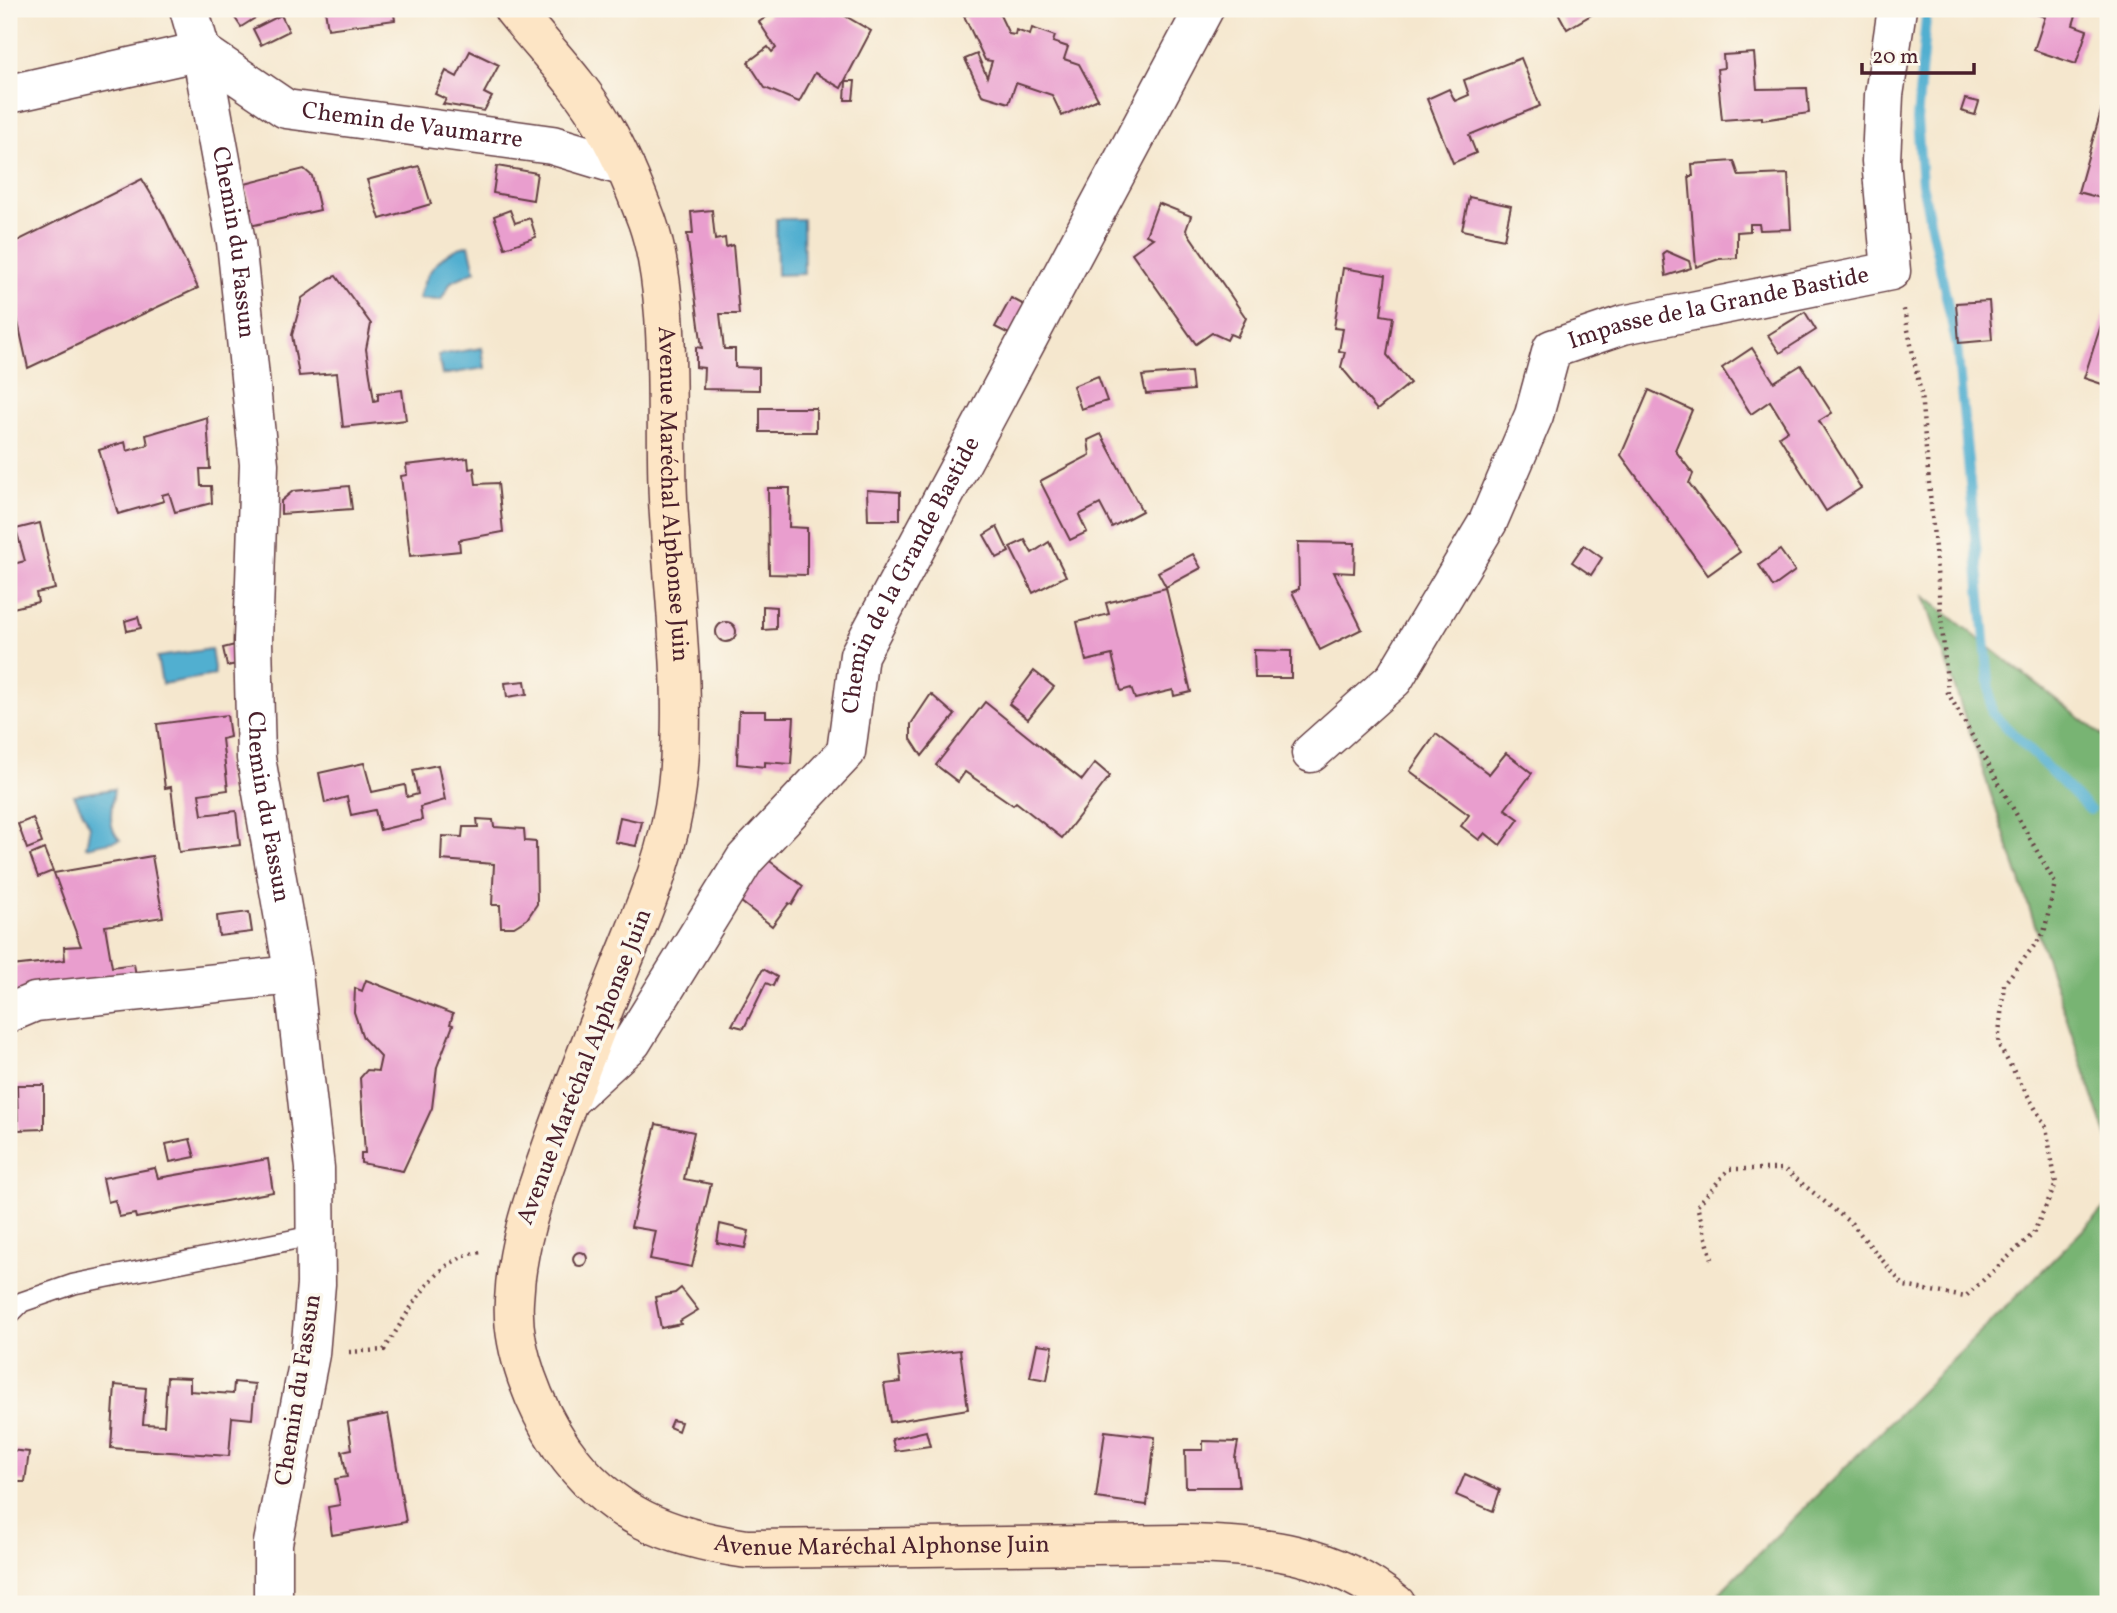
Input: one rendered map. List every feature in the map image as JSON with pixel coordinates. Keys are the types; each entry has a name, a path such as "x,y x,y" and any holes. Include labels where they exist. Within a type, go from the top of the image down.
{"main road":[{"name":"Avenue Maréchal Alphonse Juin","path":"513,9 603,123 625,167 649,227 662,290 668,496 681,724 677,790 660,869 568,1101 521,1236 513,1305 522,1361 534,1396 551,1430 570,1459 593,1484 631,1514 652,1526 699,1542 747,1549 1183,1544 1250,1546 1301,1554 1346,1573 1396,1604"}],"street":[{"name":"Chemin du Fassun","path":"189,9 201,51 236,242 259,464 253,641 256,758 293,975 314,1168 316,1283 310,1354 273,1543 273,1604"},
{"name":"Chemin de la Grande Bastide","path":"568,1101 632,1042 745,859 846,752 859,655 1204,9"},
{"name":"Impasse de la Grande Bastide","path":"1311,753 1394,679 1488,522 1534,415 1552,349 1623,325 1891,271 1881,161 1884,95 1897,9"},
{"path":"9,94 201,51"},
{"name":"Chemin de Vaumarre","path":"201,51 286,109 552,145 625,167"},
{"path":"9,1013 35,1002 293,975"}],"lane":[{"path":"9,1315 22,1302 74,1284 316,1235"}],"path":[{"path":"1712,1259 1697,1206 1729,1169 1784,1169 1852,1223 1904,1286 1965,1297 2033,1234 2056,1184 2046,1127 1998,1044 2004,984 2043,933 2055,883 1948,693 1921,394 1905,310 1891,271"},
{"path":"310,1354 384,1350 434,1277 463,1254 494,1251"}],"green space":[{"path":"1924,596 2108,740 2108,1141"},
{"path":"2108,1205 2108,1604 1731,1604 1720,1592"}],"water":[{"path":"776,219 803,219 804,274 777,275"},
{"path":"469,245 475,271 451,282 441,300 419,299 425,280 436,264 450,252"},
{"path":"482,348 485,368 442,375 438,355"},
{"path":"211,649 215,675 162,684 157,657"},
{"path":"114,789 111,822 120,840 86,847 90,826 74,795"}],"building":[{"path":"229,9 285,10 260,15 241,27"},
{"path":"325,9 393,9 395,20 328,29"},
{"path":"765,9 817,9 826,14 833,9 871,31 841,88 815,73 799,102 765,88 748,62 768,47 772,52 776,48 759,22 769,15"},
{"path":"978,9 997,9 1009,34 1015,35 1016,30 1030,35 1032,28 1055,36 1053,42 1068,47 1064,59 1079,64 1098,99 1062,116 1052,95 1016,83 1009,103 982,95 965,59 977,54 987,77 992,61 985,60 964,16"},
{"path":"1556,9 1593,9 1596,12 1567,29"},
{"path":"2021,9 2078,9 2073,25 2087,30 2076,64 2034,50 2045,17"},
{"path":"281,15 289,31 261,45 253,29"},
{"path":"470,51 499,65 484,93 492,97 484,111 443,104 446,99 435,94 446,71 457,77"},
{"path":"1754,53 1757,89 1807,88 1809,113 1762,120 1762,117 1722,120 1717,69 1724,68 1723,55"},
{"path":"1521,58 1540,106 1469,135 1476,153 1453,163 1427,99 1449,89 1455,101 1469,95 1464,80"},
{"path":"846,81 855,81 853,100 845,100"},
{"path":"1965,99 1979,102 1975,115 1961,111"},
{"path":"2103,104 2108,106 2108,200 2078,192"},
{"path":"1734,161 1739,176 1788,174 1791,229 1760,230 1759,224 1750,224 1750,231 1737,232 1737,258 1719,259 1696,267 1689,176 1693,176 1692,164"},
{"path":"419,166 431,204 380,219 367,180"},
{"path":"497,166 537,173 533,200 493,193"},
{"path":"304,169 312,176 320,210 250,226 247,211 251,209 245,184"},
{"path":"142,179 163,214 198,288 28,368 9,281 9,245"},
{"path":"1469,197 1511,206 1504,239 1462,230"},
{"path":"1158,203 1191,216 1186,230 1246,318 1237,337 1230,334 1227,340 1212,333 1196,344 1132,253 1153,238 1146,235"},
{"path":"510,210 515,223 530,218 536,237 505,248 494,216"},
{"path":"712,210 715,240 725,238 726,247 733,245 739,314 720,314 724,349 735,349 735,367 759,368 759,390 703,389 704,368 696,367 696,347 702,348 687,234 693,234 691,212"},
{"path":"1666,251 1689,261 1691,268 1666,276 1663,253"},
{"path":"1343,268 1386,275 1381,315 1393,317 1387,355 1410,383 1377,410 1341,367 1345,352 1339,351 1343,329 1334,328"},
{"path":"336,276 371,324 366,349 374,401 378,400 378,393 402,390 406,420 343,427 337,373 299,376 292,335 302,298"},
{"path":"1011,298 1030,308 1015,337 995,327"},
{"path":"1989,301 1992,340 1959,343 1956,303"},
{"path":"2108,303 2108,386 2084,378"},
{"path":"1805,312 1816,330 1780,353 1768,335"},
{"path":"1752,348 1774,382 1801,365 1832,413 1819,421 1861,488 1826,511 1779,436 1788,430 1770,401 1751,414 1722,368"},
{"path":"1191,372 1193,390 1146,394 1142,376"},
{"path":"1098,376 1107,401 1081,409 1073,386"},
{"path":"1649,390 1692,410 1675,450 1693,474 1689,483 1740,552 1708,575 1621,455"},
{"path":"760,408 816,408 816,432 760,432"},
{"path":"207,417 210,469 200,469 201,486 211,486 212,503 175,512 169,493 162,495 164,501 118,514 99,450 125,442 127,451 148,445 146,435"},
{"path":"1101,434 1142,511 1112,527 1100,504 1079,515 1087,532 1070,540 1040,481 1090,455 1088,440"},
{"path":"468,458 469,469 474,468 476,484 498,483 503,532 459,540 460,551 410,556 401,476 407,475 406,465"},
{"path":"349,486 352,509 281,514 281,501 293,491"},
{"path":"768,488 790,488 789,527 807,528 807,575 769,574"},
{"path":"867,490 900,492 900,520 868,520"},
{"path":"40,523 55,589 36,593 38,602 9,609 9,565 25,561 16,529"},
{"path":"997,527 1009,552 997,558 984,535"},
{"path":"1025,540 1032,553 1049,542 1066,576 1033,593 1010,547"},
{"path":"1298,542 1355,543 1354,573 1334,572 1362,629 1320,650 1292,592 1299,589"},
{"path":"1584,545 1602,558 1591,575 1572,562"},
{"path":"1780,550 1795,571 1773,587 1759,565"},
{"path":"1193,554 1201,568 1166,587 1158,572"},
{"path":"1166,588 1191,692 1174,696 1173,690 1135,699 1131,688 1121,691 1112,655 1086,661 1077,622 1109,614 1106,603"},
{"path":"763,606 776,607 776,629 763,630"},
{"path":"138,617 141,628 127,631 125,621"},
{"path":"726,622 733,625 736,632 733,639 726,642 719,639 716,632 719,625"},
{"path":"235,645 241,663 227,666 223,648"},
{"path":"1254,650 1291,651 1291,678 1255,678"},
{"path":"1034,671 1054,687 1028,719 1009,704"},
{"path":"525,681 527,694 507,697 505,683"},
{"path":"931,694 955,715 922,756 911,739 911,724"},
{"path":"985,702 1082,780 1095,763 1110,776 1062,838 1016,802 1013,805 965,772 958,782 936,765"},
{"path":"739,711 766,711 766,717 794,717 791,764 765,762 765,767 737,764"},
{"path":"227,715 230,737 222,739 228,790 199,794 202,815 236,811 240,845 179,852 171,787 165,788 157,724"},
{"path":"1436,734 1489,774 1506,753 1532,773 1505,809 1519,819 1500,845 1485,833 1479,840 1461,826 1469,815 1410,771"},
{"path":"364,763 372,792 405,785 407,797 418,794 413,770 438,765 445,800 420,807 422,820 380,830 375,810 351,815 347,797 325,803 319,773"},
{"path":"620,817 642,822 636,846 615,842"},
{"path":"33,818 42,843 27,849 18,824"},
{"path":"477,819 493,820 494,827 524,829 525,841 536,842 537,904 527,919 514,927 501,927 500,905 492,905 494,864 441,860 442,836 462,837 463,827 478,827"},
{"path":"44,849 53,871 38,877 30,855"},
{"path":"152,856 163,917 105,926 112,967 134,964 137,981 14,995 12,966 65,960 64,947 81,946 54,873"},
{"path":"767,859 803,886 792,905 789,903 772,926 736,898"},
{"path":"249,912 252,932 219,936 217,916"},
{"path":"763,969 777,977 773,986 766,983 744,1028 732,1025"},
{"path":"366,980 453,1014 450,1024 453,1025 437,1067 432,1108 403,1171 361,1163 361,1153 365,1153 360,1078 367,1070 378,1071 381,1057 363,1038 354,1012 355,988 362,991"},
{"path":"17,1085 44,1085 44,1129 18,1130"},
{"path":"656,1124 694,1132 684,1179 711,1184 692,1267 650,1259 656,1231 631,1227"},
{"path":"190,1139 195,1157 170,1162 166,1144"},
{"path":"268,1159 273,1192 136,1218 135,1214 119,1217 115,1200 108,1202 103,1178 155,1168 158,1178"},
{"path":"720,1224 749,1231 745,1248 717,1243"},
{"path":"580,1252 585,1254 585,1264 580,1266 575,1264 573,1259 575,1254"},
{"path":"681,1288 698,1310 680,1321 681,1324 661,1328 655,1297 675,1293"},
{"path":"1037,1344 1053,1346 1047,1380 1030,1377"},
{"path":"960,1350 968,1409 890,1422 884,1384 901,1382 898,1357"},
{"path":"167,1377 190,1378 190,1391 233,1394 234,1382 255,1384 252,1419 232,1417 229,1456 111,1448 115,1385 146,1388 143,1424 164,1425"},
{"path":"388,1414 406,1522 332,1535 328,1507 340,1505 335,1479 347,1477 342,1451 352,1449 348,1422"},
{"path":"672,1420 681,1422 678,1431 669,1427"},
{"path":"926,1431 930,1446 895,1451 892,1439"},
{"path":"1105,1431 1155,1437 1147,1505 1096,1498"},
{"path":"1203,1441 1238,1442 1235,1458 1239,1487 1186,1487 1185,1450 1203,1450"},
{"path":"9,1450 29,1452 25,1482 9,1482"},
{"path":"1465,1474 1500,1490 1493,1511 1456,1495"}],"waterway":[{"path":"1930,9 1926,18 1917,120 1922,184 1957,347 1992,713 2090,810"}]}
